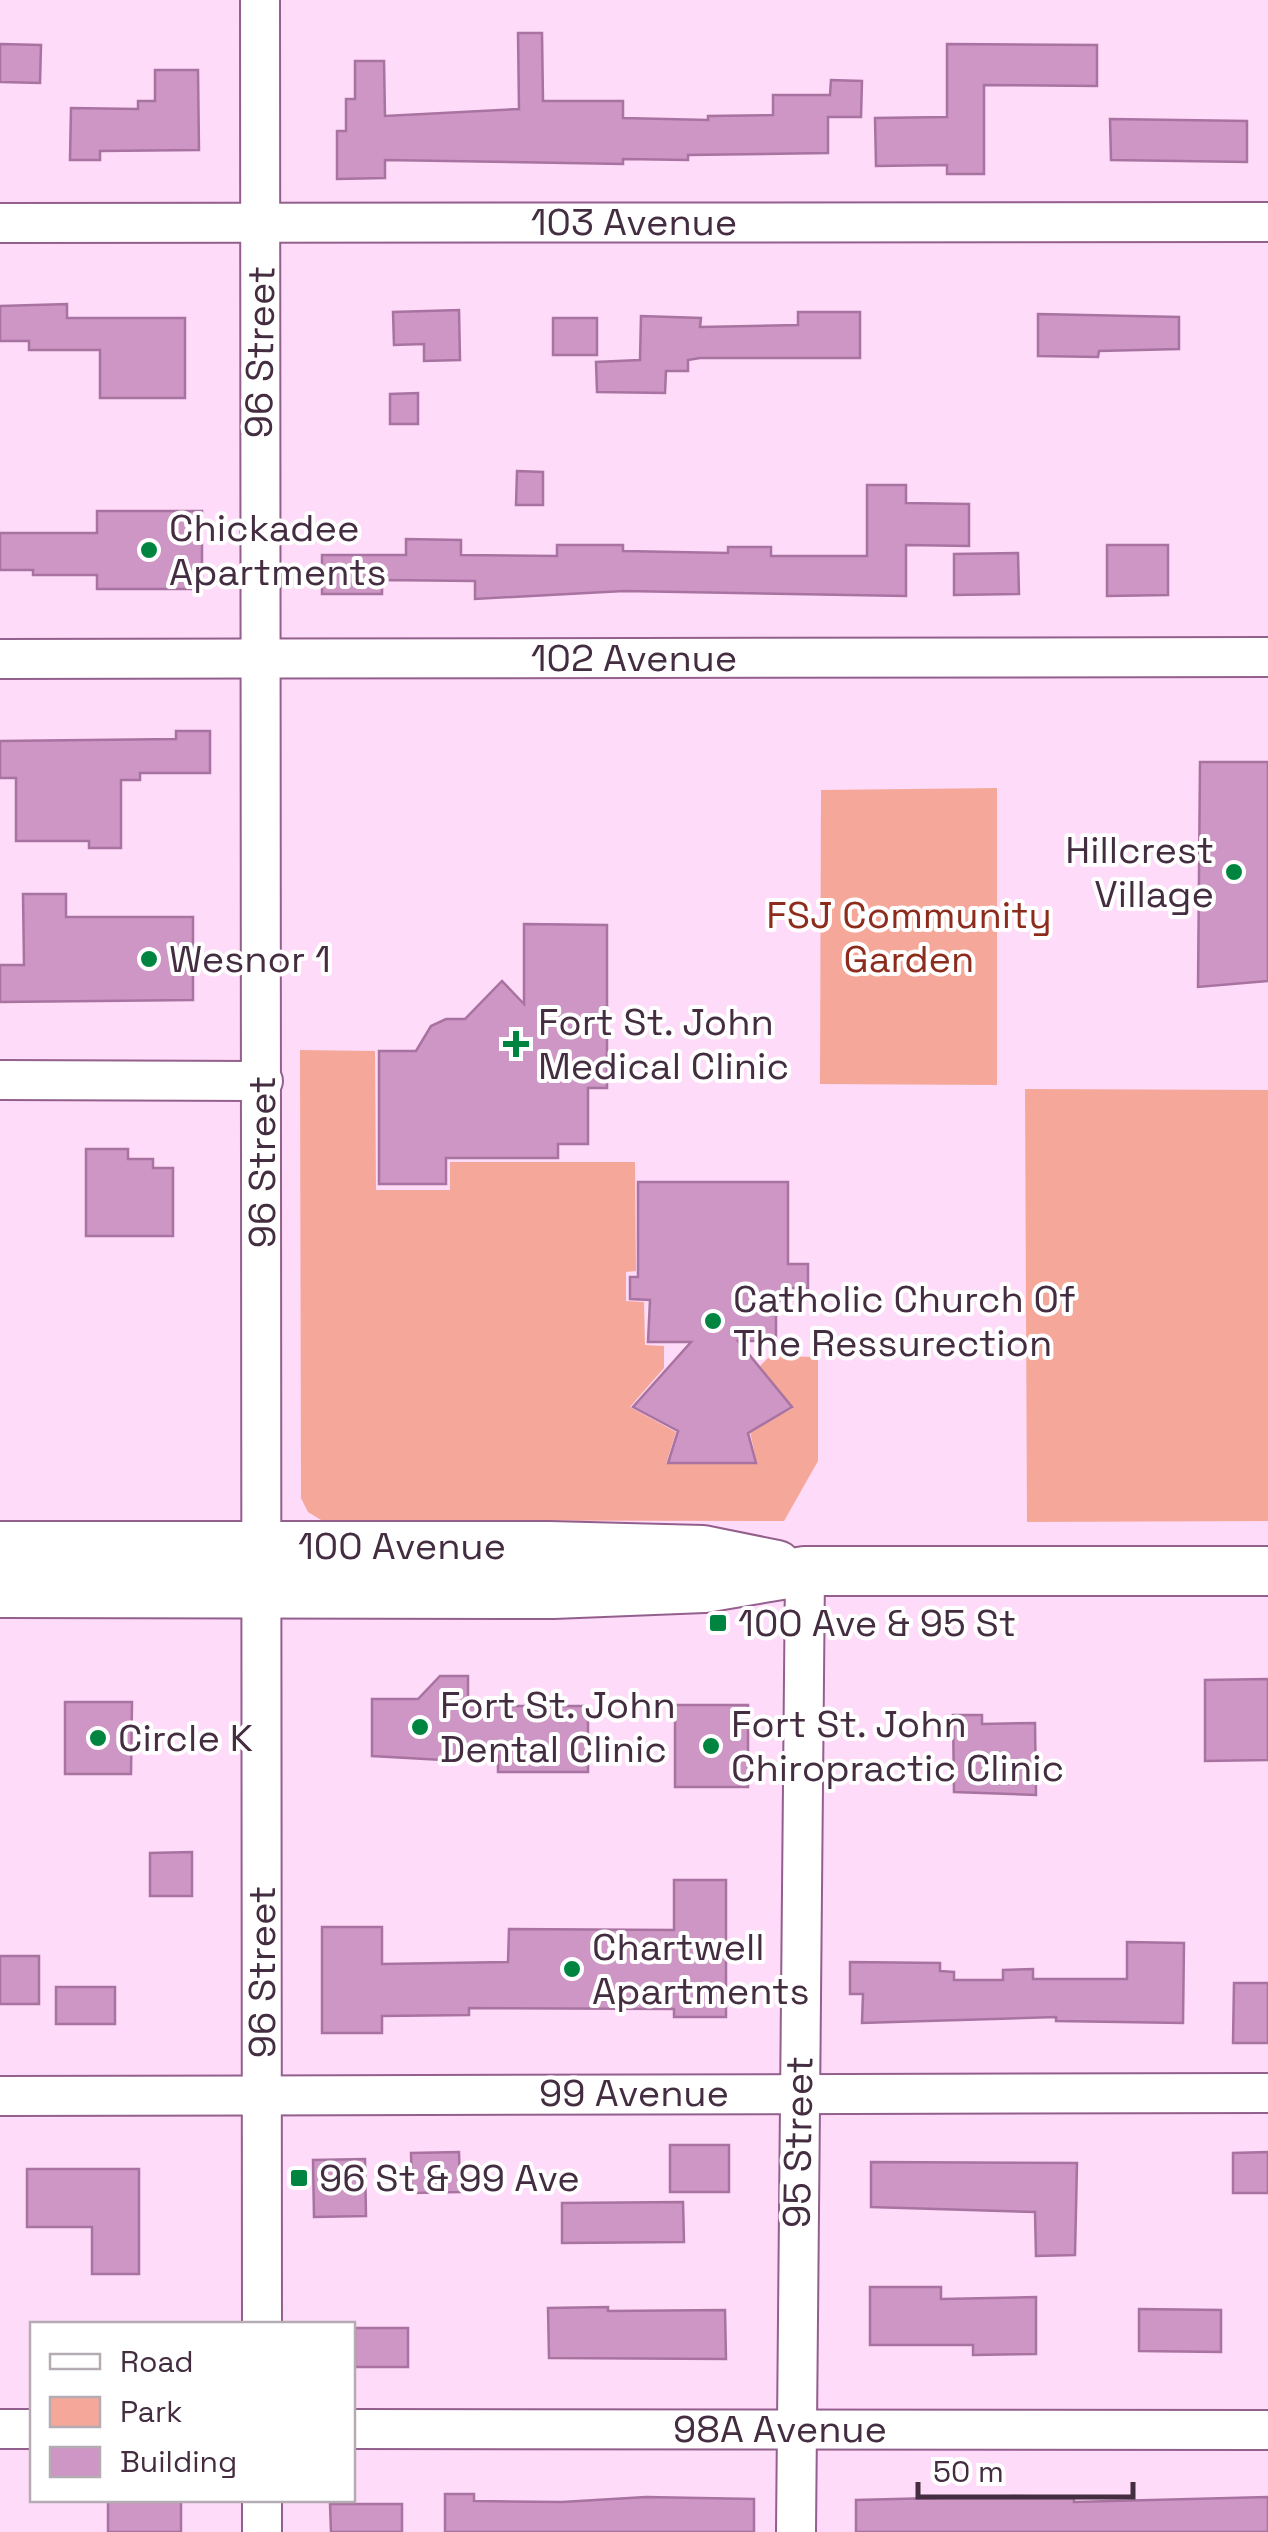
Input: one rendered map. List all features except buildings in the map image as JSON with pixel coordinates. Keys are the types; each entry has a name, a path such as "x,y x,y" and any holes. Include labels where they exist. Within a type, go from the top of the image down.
{"main road":[{"name":"100 Avenue","path":"0,1546 703,1550 805,1571"},
{"name":"100 Avenue","path":"0,1593 263,1595 704,1588 805,1571 1268,1571"}],"street":[{"name":"96 Street","path":"260,0 262,2322"},
{"name":"103 Avenue","path":"0,223 1268,222"},
{"name":"102 Avenue","path":"0,659 1268,657"},
{"path":"0,1080 263,1081"},
{"name":"95 Street","path":"796,2532 805,1571"},
{"name":"99 Avenue","path":"0,2096 1268,2093"},
{"name":"98A Avenue","path":"355,2428 1268,2430"},
{"path":"0,2429 30,2429"},
{"path":"262,2502 262,2532"}],"green space":[{"name":"FSJ Community Garden","path":"997,788 997,1085 820,1084 821,790"},
{"path":"300,1050 375,1051 376,1190 450,1190 450,1162 635,1162 636,1271 626,1272 626,1301 644,1302 645,1345 664,1346 664,1368 630,1407 676,1432 666,1464 757,1464 750,1432 793,1408 760,1366 770,1356 818,1357 818,1461 784,1521 321,1520 308,1512 301,1498"},
{"path":"1025,1089 1268,1090 1268,1521 1027,1522"}],"place":[{"name":"Chickadee Apartments","path":"149,550"},
{"name":"Hillcrest Village","path":"1234,872"},
{"name":"Wesnor 1","path":"149,959"},
{"name":"Fort St. John Medical Clinic","path":"516,1044"},
{"name":"Catholic Church Of The Ressurection","path":"713,1321"},
{"name":"100 Ave & 95 St","path":"718,1623"},
{"name":"Fort St. John Dental Clinic","path":"420,1727"},
{"name":"Circle K","path":"98,1738"},
{"name":"Fort St. John Chiropractic Clinic","path":"711,1746"},
{"name":"Chartwell Apartments","path":"572,1969"},
{"name":"96 St & 99 Ave","path":"299,2178"}]}
